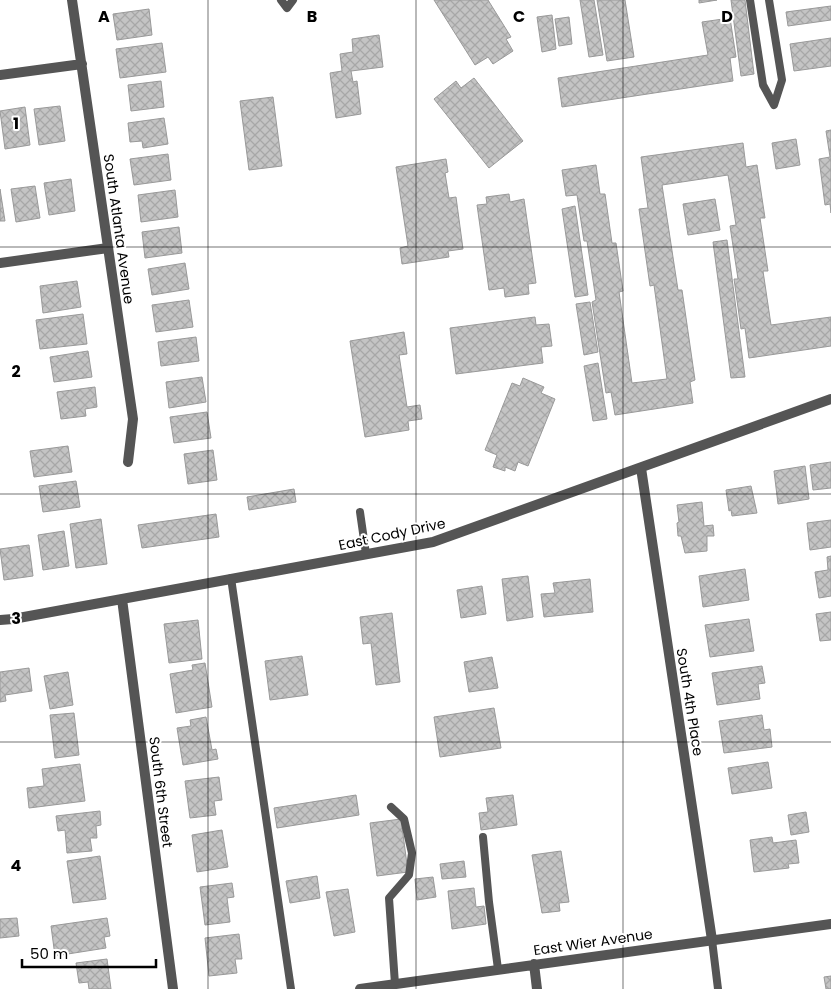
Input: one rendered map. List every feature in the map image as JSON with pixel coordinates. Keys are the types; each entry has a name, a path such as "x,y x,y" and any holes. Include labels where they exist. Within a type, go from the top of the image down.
{"street":[{"name":"South Atlanta Avenue","path":"72,0 133,420 128,462"},
{"path":"0,75 82,64"},
{"path":"0,263 108,248"},
{"name":"East Cody Drive","path":"0,620 433,542 831,399"},
{"name":"South 4th Place","path":"641,468 712,940"},
{"name":"South 6th Street","path":"122,599 173,989"},
{"name":"East Wier Avenue","path":"361,989 831,924"},
{"path":"534,964 537,989"}],"lane":[{"path":"281,0 287,8 294,0"},
{"path":"750,0 762,85 774,105 782,80 769,0"},
{"path":"360,512 366,554"},
{"path":"231,578 291,989"},
{"path":"391,807 404,819 412,853 409,876 389,898 394,984"},
{"path":"483,836 498,969"},
{"path":"712,940 718,989"}],"building":[{"path":"434,0 488,0 511,37 506,39 513,51 493,64 488,57 475,65"},
{"path":"580,0 594,0 603,55 589,57"},
{"path":"597,0 625,0 634,57 607,61"},
{"path":"699,0 717,0 699,3"},
{"path":"731,0 745,0 754,74 741,76"},
{"path":"831,6 831,20 788,26 786,12"},
{"path":"149,9 152,35 117,40 113,14"},
{"path":"552,15 556,49 542,52 537,17"},
{"path":"569,17 572,44 559,46 555,19"},
{"path":"730,18 736,57 730,58 733,81 562,107 558,78 708,55 702,22"},
{"path":"379,35 383,67 351,71 353,82 357,81 361,114 336,118 330,73 342,71 340,54 353,52 352,39"},
{"path":"831,38 831,66 794,71 790,44"},
{"path":"162,43 166,72 120,78 116,49"},
{"path":"474,78 523,141 489,168 434,99 456,81 461,88"},
{"path":"161,81 164,107 131,111 128,85"},
{"path":"273,97 282,166 249,170 240,101"},
{"path":"60,106 65,141 39,145 34,109"},
{"path":"25,107 30,145 5,149 0,111"},
{"path":"164,118 168,144 143,148 142,141 130,142 128,123"},
{"path":"831,130 831,213 830,204 825,205 819,159 830,157 826,131"},
{"path":"796,139 800,165 776,169 772,143"},
{"path":"743,143 746,167 757,165 765,218 760,218 768,271 763,271 771,325 831,317 831,346 749,358 745,328 741,329 734,279 738,279 730,226 736,225 728,175 662,185 678,290 682,290 695,380 690,382 693,403 615,415 611,392 606,393 592,302 596,300 587,241 584,241 577,195 566,196 562,170 596,165 600,194 605,194 612,243 616,243 623,291 619,292 632,383 667,379 654,285 650,286 639,209 648,208 641,157"},
{"path":"168,154 171,180 134,185 130,159"},
{"path":"446,159 448,172 445,173 449,198 456,197 463,249 448,251 449,257 402,264 400,248 408,246 396,167"},
{"path":"71,179 75,211 49,215 44,183"},
{"path":"35,186 40,218 16,222 11,189"},
{"path":"0,189 5,221 0,221"},
{"path":"175,190 178,217 141,222 138,195"},
{"path":"509,194 510,202 524,199 536,283 528,284 529,294 505,297 504,288 489,290 477,205 487,204 486,197"},
{"path":"715,199 720,230 688,235 683,204"},
{"path":"575,206 588,295 575,297 562,209"},
{"path":"179,227 182,253 145,258 142,232"},
{"path":"727,240 745,377 731,378 713,242"},
{"path":"185,263 189,289 152,295 148,269"},
{"path":"77,281 81,307 43,313 40,286"},
{"path":"189,300 193,327 156,332 152,305"},
{"path":"590,302 598,352 584,355 576,304"},
{"path":"83,314 87,344 40,349 36,320"},
{"path":"535,317 536,325 549,324 552,346 541,347 543,363 456,374 450,328"},
{"path":"404,332 407,354 399,355 407,407 420,405 422,419 408,421 409,430 365,437 350,341"},
{"path":"196,337 199,361 161,366 158,342"},
{"path":"88,351 92,377 54,382 50,357"},
{"path":"598,363 607,419 593,421 584,366"},
{"path":"202,377 206,402 169,408 166,382"},
{"path":"523,378 544,387 541,393 555,399 528,466 518,462 515,471 505,467 505,471 493,467 497,455 485,450 512,383 520,386"},
{"path":"95,387 97,407 85,409 86,416 61,419 57,392"},
{"path":"207,412 211,438 174,443 170,417"},
{"path":"68,446 72,472 34,477 30,451"},
{"path":"213,450 217,480 188,484 184,454"},
{"path":"831,462 831,488 813,490 810,465"},
{"path":"805,466 809,499 778,504 774,471"},
{"path":"76,481 80,507 43,512 39,486"},
{"path":"751,486 757,513 732,516 731,510 729,511 726,490"},
{"path":"294,489 296,502 249,510 247,497"},
{"path":"702,502 704,526 713,525 714,536 707,536 707,551 685,553 681,536 678,536 677,505"},
{"path":"216,514 219,537 142,548 138,525"},
{"path":"101,519 107,564 76,568 70,524"},
{"path":"831,520 831,547 810,550 807,523"},
{"path":"64,531 69,566 43,570 38,535"},
{"path":"29,545 33,576 4,580 0,549"},
{"path":"831,556 831,596 819,598 815,572 828,570 827,557"},
{"path":"745,569 749,600 703,607 699,576"},
{"path":"528,576 533,617 507,621 502,579"},
{"path":"590,579 593,612 544,617 541,594 555,593 553,583"},
{"path":"482,586 486,614 461,618 457,590"},
{"path":"831,612 831,640 820,641 816,614"},
{"path":"392,613 400,682 376,685 371,643 363,644 360,617"},
{"path":"749,619 754,651 710,657 705,625"},
{"path":"198,620 202,659 169,663 164,624"},
{"path":"302,656 308,695 270,700 265,661"},
{"path":"492,657 498,688 469,692 464,662"},
{"path":"205,663 212,707 176,713 170,674 193,670 192,665"},
{"path":"762,666 765,683 758,684 760,699 717,705 712,673"},
{"path":"29,668 32,691 5,695 6,701 0,702 0,672"},
{"path":"68,672 73,705 50,709 44,676"},
{"path":"494,708 501,748 440,757 434,717"},
{"path":"74,713 79,755 55,758 50,715"},
{"path":"762,715 764,730 770,729 772,747 724,753 719,721"},
{"path":"206,717 212,750 216,749 218,759 183,765 177,728 191,726 190,720"},
{"path":"768,762 772,788 732,794 728,768"},
{"path":"80,764 85,801 29,808 27,788 44,786 42,769"},
{"path":"219,777 222,800 214,801 216,815 190,818 185,781"},
{"path":"356,795 359,815 277,828 274,808"},
{"path":"513,795 517,825 481,830 479,813 488,812 486,798"},
{"path":"100,811 101,825 96,826 97,838 90,838 92,851 67,853 65,830 58,831 56,816"},
{"path":"806,812 809,832 791,835 788,815"},
{"path":"401,819 408,872 377,876 370,823"},
{"path":"222,830 228,867 197,872 192,835"},
{"path":"772,837 773,843 796,840 799,863 788,864 789,868 754,872 750,840"},
{"path":"561,851 569,902 559,903 560,911 542,913 532,855"},
{"path":"100,856 106,899 73,903 67,861"},
{"path":"464,861 466,877 442,879 440,864"},
{"path":"317,876 320,898 290,903 286,881"},
{"path":"433,877 436,897 417,900 415,879"},
{"path":"232,883 234,897 227,898 230,922 205,925 200,887"},
{"path":"474,888 476,907 484,906 486,924 452,929 448,891"},
{"path":"348,889 355,932 334,936 326,892"},
{"path":"17,918 19,936 0,938 0,919"},
{"path":"107,918 110,936 104,937 106,948 55,956 51,926"},
{"path":"239,934 242,959 235,959 237,973 209,976 205,938"},
{"path":"107,959 111,989 89,989 88,982 79,983 76,963"},
{"path":"831,976 831,989 826,989 824,977"}]}
